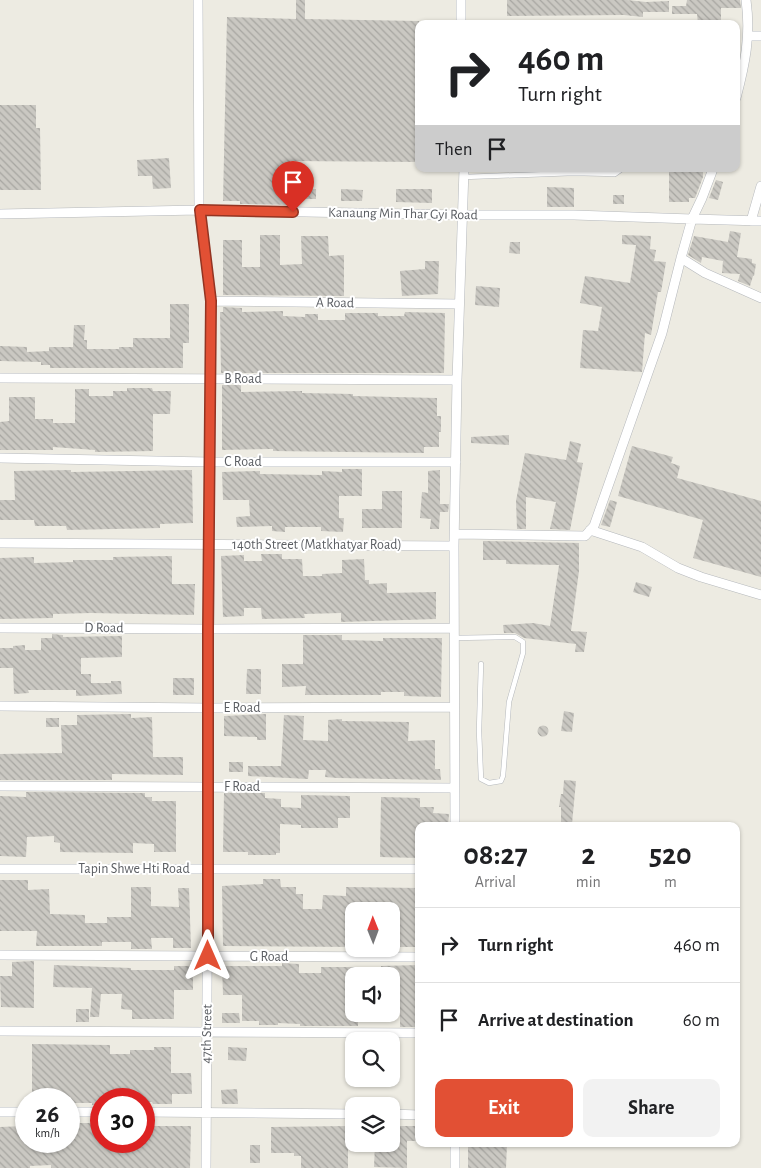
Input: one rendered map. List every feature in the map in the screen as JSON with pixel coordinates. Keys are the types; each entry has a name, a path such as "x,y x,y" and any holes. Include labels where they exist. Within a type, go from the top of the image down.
{"street":[{"name":"47th Street","path":"198,0 200,210 211,301 209,378 206,1168"},
{"path":"461,0 461,20"},
{"path":"740,83 746,61 748,36 746,0"},
{"path":"748,36 761,36"},
{"path":"455,534 585,536 594,526 662,333 692,219 712,172"},
{"path":"454,822 454,546 464,173"},
{"path":"751,221 761,186"},
{"name":"Kanaung Min Thar Gyi Road","path":"0,214 200,210 462,216 574,215 761,222"},
{"path":"681,258 705,273 761,298"},
{"name":"A Road","path":"211,301 459,304"},
{"name":"B Road","path":"0,378 457,380"},
{"name":"C Road","path":"0,458 209,462 456,462"},
{"path":"590,530 642,547 678,568 701,577 761,595"},
{"name":"140th Street (Matkhatyar Road)","path":"0,543 454,546"},
{"name":"D Road","path":"0,628 454,633"},
{"name":"E Road","path":"0,706 208,708 454,707"},
{"name":"F Road","path":"0,786 454,788"},
{"name":"Tapin Shwe Hti Road","path":"0,869 415,869"},
{"name":"G Road","path":"0,955 415,957"},
{"path":"0,1031 415,1033"},
{"path":"0,1112 15,1112"},
{"path":"155,1112 345,1114"},
{"path":"400,1114 415,1115"},
{"path":"455,1147 455,1168"}],"lane":[{"path":"464,173 615,174 618,172"},
{"path":"454,633 515,636 523,642 523,652 508,702 503,776 501,781 489,783 481,778 478,731 481,664"}],"building":[{"path":"296,0 305,0 305,19 415,21 415,162 290,161 289,183 293,183 293,190 316,189 316,199 293,199 293,205 240,204 240,201 223,201 227,17 296,19"},
{"path":"507,0 669,1 669,12 643,12 643,17 624,15 507,16"},
{"path":"687,0 740,0 741,8 721,8 721,20 698,20 697,14 672,14 672,6 686,6"},
{"path":"0,105 36,105 36,128 40,128 41,190 0,190"},
{"path":"169,158 171,188 153,189 152,176 138,176 137,160"},
{"path":"669,172 703,172 695,198 689,198 689,202 669,202"},
{"path":"716,180 723,182 718,200 709,198"},
{"path":"547,187 574,188 574,207 547,207"},
{"path":"341,189 363,190 362,201 341,201"},
{"path":"396,189 432,189 432,203 396,202"},
{"path":"613,195 624,195 624,204 613,204"},
{"path":"730,231 741,233 737,257 752,259 752,263 756,264 750,286 738,281 740,274 722,273 723,261 702,257 701,263 688,255 694,236 728,242"},
{"path":"260,235 280,235 280,265 302,264 301,236 328,236 329,256 344,255 344,296 223,295 223,240 242,240 242,267 260,267"},
{"path":"622,235 651,236 650,249 656,250 654,261 666,262 661,292 658,292 651,335 645,333 642,372 580,368 583,330 598,331 602,307 580,303 585,276 630,283 636,245 622,244"},
{"path":"510,242 520,242 520,254 509,253"},
{"path":"425,261 439,261 438,294 402,296 400,271 425,269"},
{"path":"476,286 500,288 499,307 475,305"},
{"path":"170,304 189,304 189,343 183,343 183,368 50,368 50,365 41,365 41,362 0,361 0,346 27,347 27,352 49,351 49,347 73,347 74,325 85,325 84,340 87,340 87,349 133,347 133,338 170,338"},
{"path":"223,307 242,308 242,312 283,311 283,316 305,317 305,314 318,314 318,320 345,320 345,313 378,313 378,316 404,316 405,312 445,313 444,373 221,373 220,312 223,312"},
{"path":"222,385 241,385 241,392 302,391 302,393 353,394 353,396 437,398 437,416 441,416 439,447 424,447 424,453 273,451 273,449 222,450"},
{"path":"127,388 152,388 153,391 171,391 170,414 153,414 153,451 95,452 95,450 53,447 53,450 0,450 0,422 9,421 9,397 35,397 35,419 53,419 53,423 75,423 75,389 89,389 89,396 113,396 113,391 127,391"},
{"path":"509,435 509,445 471,443 471,437"},
{"path":"570,441 581,444 577,462 583,463 570,530 550,529 556,502 526,497 526,529 517,529 516,501 525,453 566,460"},
{"path":"632,446 673,457 671,463 680,466 677,478 761,501 761,577 693,558 703,520 618,496"},
{"path":"342,469 362,469 362,496 339,496 339,518 344,518 343,532 321,531 321,527 285,527 285,532 272,531 272,526 237,527 236,517 250,516 249,500 223,500 222,472 260,471 260,474 322,475 322,471 342,472"},
{"path":"71,470 71,472 192,470 193,523 160,524 160,528 67,530 66,526 35,526 34,520 0,520 0,500 15,500 14,471"},
{"path":"440,470 440,504 449,504 448,512 440,512 439,529 430,529 431,519 420,518 422,492 428,493 428,471"},
{"path":"382,491 402,491 402,528 362,528 362,509 382,509"},
{"path":"610,500 617,502 610,527 601,525"},
{"path":"483,541 579,543 579,571 571,631 587,632 584,652 575,652 576,644 524,638 515,633 504,633 503,625 533,623 550,626 559,565 506,564 506,560 483,560"},
{"path":"261,554 282,554 282,559 302,559 303,576 342,573 342,560 364,559 365,580 369,580 369,584 387,583 387,593 436,592 436,619 341,622 341,613 304,614 305,618 262,619 261,608 244,608 244,616 223,617 221,556 244,555 244,561 262,561"},
{"path":"172,556 172,584 195,584 194,615 91,613 53,614 53,618 0,619 0,558 34,557 34,563 73,562 73,560 113,560 113,557"},
{"path":"636,582 652,587 649,597 633,592"},
{"path":"52,634 63,635 63,637 122,636 122,657 81,658 81,674 91,674 91,683 121,681 122,694 76,696 76,690 28,690 29,693 14,694 13,668 0,668 0,648 13,648 13,646 25,645 25,650 41,650 41,638 52,638"},
{"path":"303,635 342,635 342,640 383,641 383,638 442,638 441,697 404,696 404,692 381,692 381,695 305,695 306,686 282,687 282,664 303,664"},
{"path":"247,669 261,669 261,694 246,694"},
{"path":"173,678 194,678 194,695 173,695"},
{"path":"564,711 574,713 572,732 561,731"},
{"path":"131,714 131,718 152,717 153,757 183,757 183,775 112,774 112,780 0,780 0,754 62,753 61,725 77,725 77,715"},
{"path":"266,714 266,740 257,740 257,737 224,736 224,716"},
{"path":"284,715 304,716 303,740 328,741 328,720 409,722 408,741 435,740 435,769 440,769 441,780 325,777 326,770 309,770 308,779 248,776 248,766 281,766"},
{"path":"46,718 59,718 59,727 46,727"},
{"path":"541,726 545,726 548,731 547,735 541,736 538,733 538,729"},
{"path":"229,762 243,762 243,772 229,772"},
{"path":"564,780 576,781 572,822 561,822 561,807 559,807 561,794 563,794"},
{"path":"26,792 145,793 145,797 152,797 152,801 176,801 176,852 154,852 154,844 133,843 133,853 60,852 60,843 54,842 54,836 27,837 26,857 0,856 0,796 26,797"},
{"path":"224,793 265,793 265,798 281,799 281,807 301,808 301,795 350,796 350,818 338,818 338,828 301,828 301,825 280,824 280,853 276,853 276,855 248,855 248,852 223,852"},
{"path":"381,797 420,798 420,807 434,807 433,813 449,814 448,822 415,822 415,858 380,857"},
{"path":"263,879 280,879 281,887 296,887 296,894 303,894 303,909 322,909 323,895 346,896 346,887 415,888 415,947 400,947 400,902 345,902 345,947 223,946 222,886 263,884"},
{"path":"0,880 28,880 28,890 49,889 50,914 85,915 85,923 107,923 107,917 131,917 131,887 151,887 151,906 179,907 178,888 189,888 191,948 173,948 173,938 151,938 152,949 131,949 131,942 102,942 102,946 36,946 37,931 0,931"},
{"path":"34,961 34,1008 1,1007 0,976 12,976 12,962"},
{"path":"282,963 299,964 299,973 321,973 321,967 345,967 345,1022 358,1022 358,1026 300,1026 300,1024 278,1023 278,1025 259,1025 259,1021 242,1021 242,995 223,995 222,966 282,966"},
{"path":"54,965 131,968 131,970 174,970 174,966 193,966 193,990 174,990 174,1019 132,1019 132,1010 121,1009 122,994 101,994 99,1017 90,1017 92,988 53,987"},
{"path":"415,965 415,1027 400,1027 400,967 381,967"},
{"path":"76,1009 89,1009 89,1022 76,1022"},
{"path":"222,1013 239,1013 240,1023 222,1023"},
{"path":"32,1044 110,1045 110,1054 130,1054 130,1050 154,1050 154,1047 171,1047 171,1073 191,1073 192,1094 172,1094 172,1104 155,1104 155,1088 90,1088 90,1103 80,1103 80,1088 32,1088"},
{"path":"228,1047 247,1048 246,1061 228,1060"},
{"path":"237,1089 238,1104 222,1104 221,1090"},
{"path":"80,1123 90,1123 90,1153 155,1153 155,1126 191,1126 190,1168 51,1168 51,1165 30,1166 30,1168 0,1168 0,1127 15,1126 15,1153 80,1153"},
{"path":"345,1126 345,1152 348,1152 348,1168 301,1168 301,1156 294,1156 294,1153 271,1153 271,1127"},
{"path":"400,1126 415,1126 415,1141 407,1141 407,1168 374,1167 375,1152 400,1152"},
{"path":"250,1145 260,1145 260,1163 250,1163"},
{"path":"468,1147 507,1147 506,1168 468,1168"}],"route":[{"path":"208,956 209,378 211,301 200,210 293,212"}]}
